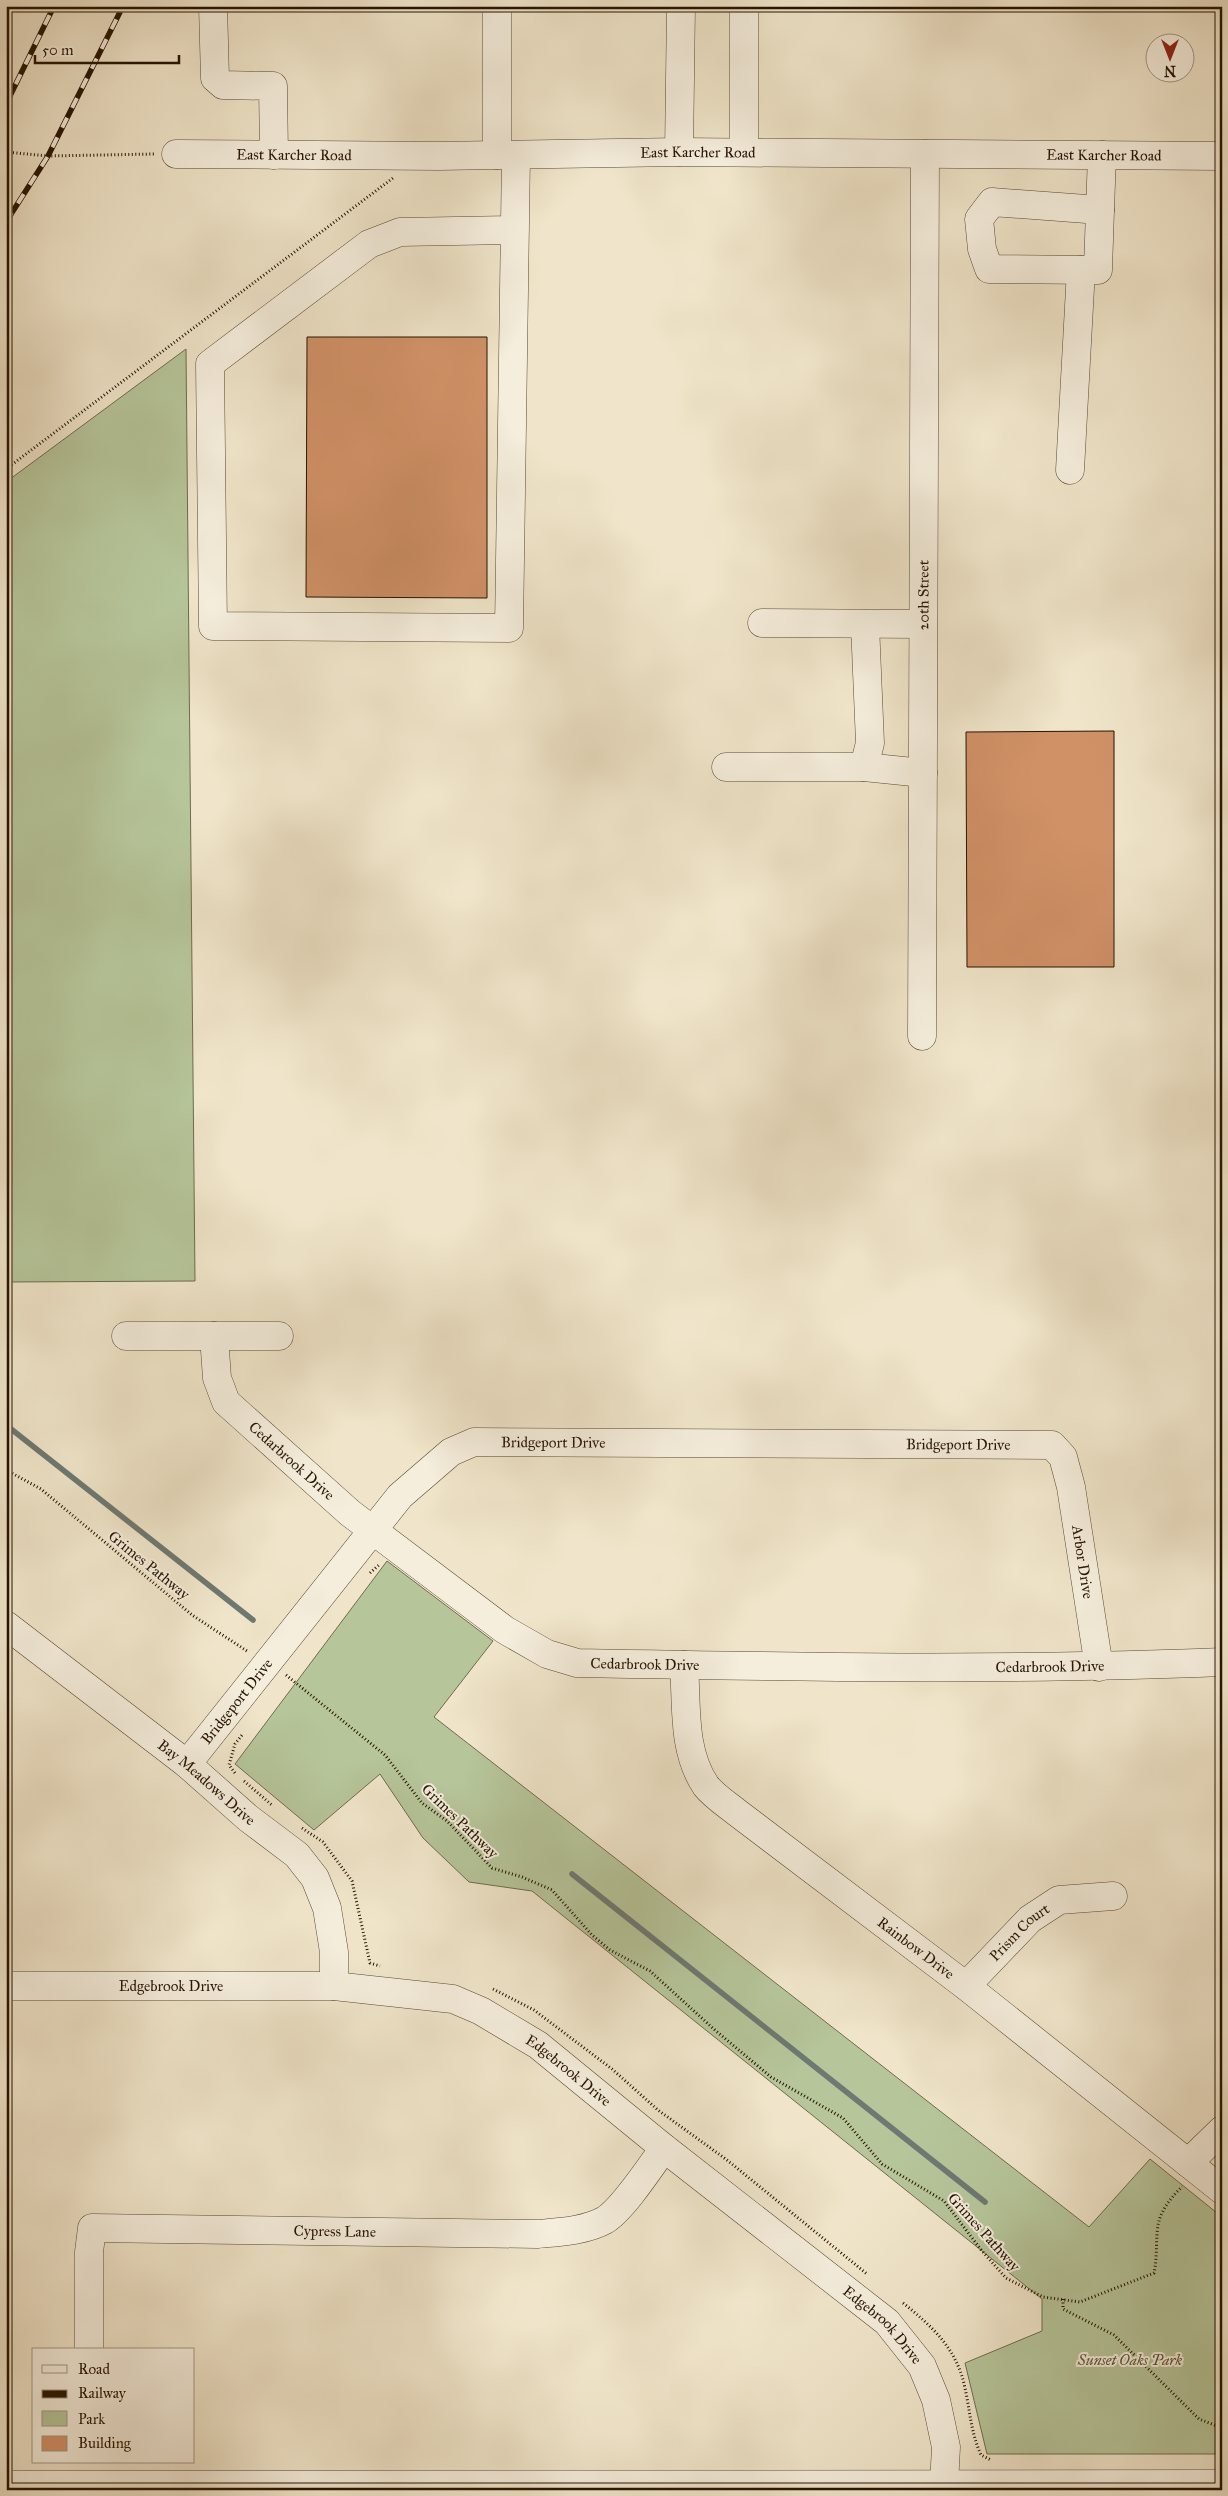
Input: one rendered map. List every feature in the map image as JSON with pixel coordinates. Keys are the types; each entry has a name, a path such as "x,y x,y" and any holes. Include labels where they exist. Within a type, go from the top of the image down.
{"street":[{"path":"213,6 215,78 223,86 273,86 274,155"},
{"path":"497,6 507,155 515,230 509,628 213,626 210,364 368,244 400,232 515,230"},
{"path":"679,152 681,6"},
{"path":"744,6 744,152"},
{"name":"East Karcher Road","path":"176,154 405,156 744,152 1222,156"},
{"name":"20th Street","path":"922,1036 925,154"},
{"path":"1100,210 992,202 979,219 982,249 988,269 1098,270 1102,155"},
{"path":"1070,470 1081,270"},
{"path":"762,623 923,624"},
{"path":"864,767 870,743 865,624"},
{"path":"726,767 864,767 923,773"},
{"path":"126,1336 279,1336"},
{"name":"Cedarbrook Drive","path":"214,1336 217,1378 226,1402 350,1513 505,1630 547,1654 577,1663 684,1665 1099,1667 1222,1662"},
{"name":"Bridgeport Drive","path":"187,1764 283,1674 372,1529 407,1490 451,1452 474,1442 1052,1445 1063,1457"},
{"name":"Arbor Drive","path":"1063,1457 1071,1487 1099,1667"},
{"name":"Bay Meadows Drive","path":"6,1625 187,1764 248,1818 297,1855 315,1878 327,1908 334,1952 334,1986"},
{"name":"Rainbow Drive","path":"684,1665 689,1746 696,1767 706,1787 735,1812 966,1986 1222,2190"},
{"name":"Prism Court","path":"966,1986 1030,1919 1059,1900 1113,1896"},
{"name":"Edgebrook Drive","path":"6,1986 334,1986 453,1999 482,2011 538,2045 664,2148 887,2322 922,2366 936,2400 946,2447 944,2484"},
{"path":"1192,2167 1222,2130"},
{"name":"Cypress Lane","path":"89,2348 89,2252 92,2228 537,2234 574,2230 606,2220 637,2186 664,2148"},
{"path":"6,2485 89,2479 1222,2484"}],"path":[{"path":"6,152 48,156 176,154"},
{"path":"6,468 404,170 405,156"},
{"name":"Grimes Pathway","path":"6,1470 41,1489 192,1615 283,1674 385,1755 422,1804 448,1821 492,1868 522,1877 552,1890 592,1935 610,1950 650,1971 716,2031 771,2077 843,2118 882,2164 944,2201 982,2251 1006,2278 1043,2297 1080,2302 1154,2273 1158,2256 1160,2220 1192,2167"},
{"path":"368,1575 382,1562"},
{"path":"247,1729 235,1744 229,1765 234,1772 277,1809"},
{"path":"300,1826 323,1842 352,1881 370,1963 383,1967"},
{"path":"488,1986 534,2010 612,2070 658,2110 727,2160 872,2278"},
{"path":"1063,2299 1063,2309 1076,2318 1098,2325 1114,2335 1199,2418 1222,2428"},
{"path":"902,2302 933,2326 955,2359 965,2386 972,2435 981,2455 995,2462"}],"green space":[{"path":"186,349 195,1281 6,1282 6,482"},
{"name":"Sunset Oaks Park","path":"387,1561 493,1641 434,1717 1089,2227 1150,2159 1222,2217 1222,2454 987,2454 965,2363 1042,2331 1042,2299 532,1891 469,1882 423,1838 380,1774 314,1830 235,1764"}],"building":[{"path":"307,337 487,337 487,598 306,597"},
{"path":"1114,731 1114,967 967,967 966,732"}],"waterway":[{"path":"6,1425 253,1620"},
{"path":"572,1874 985,2202"}],"railway":[{"path":"6,104 54,6"},
{"path":"6,222 48,156 123,6"}]}
